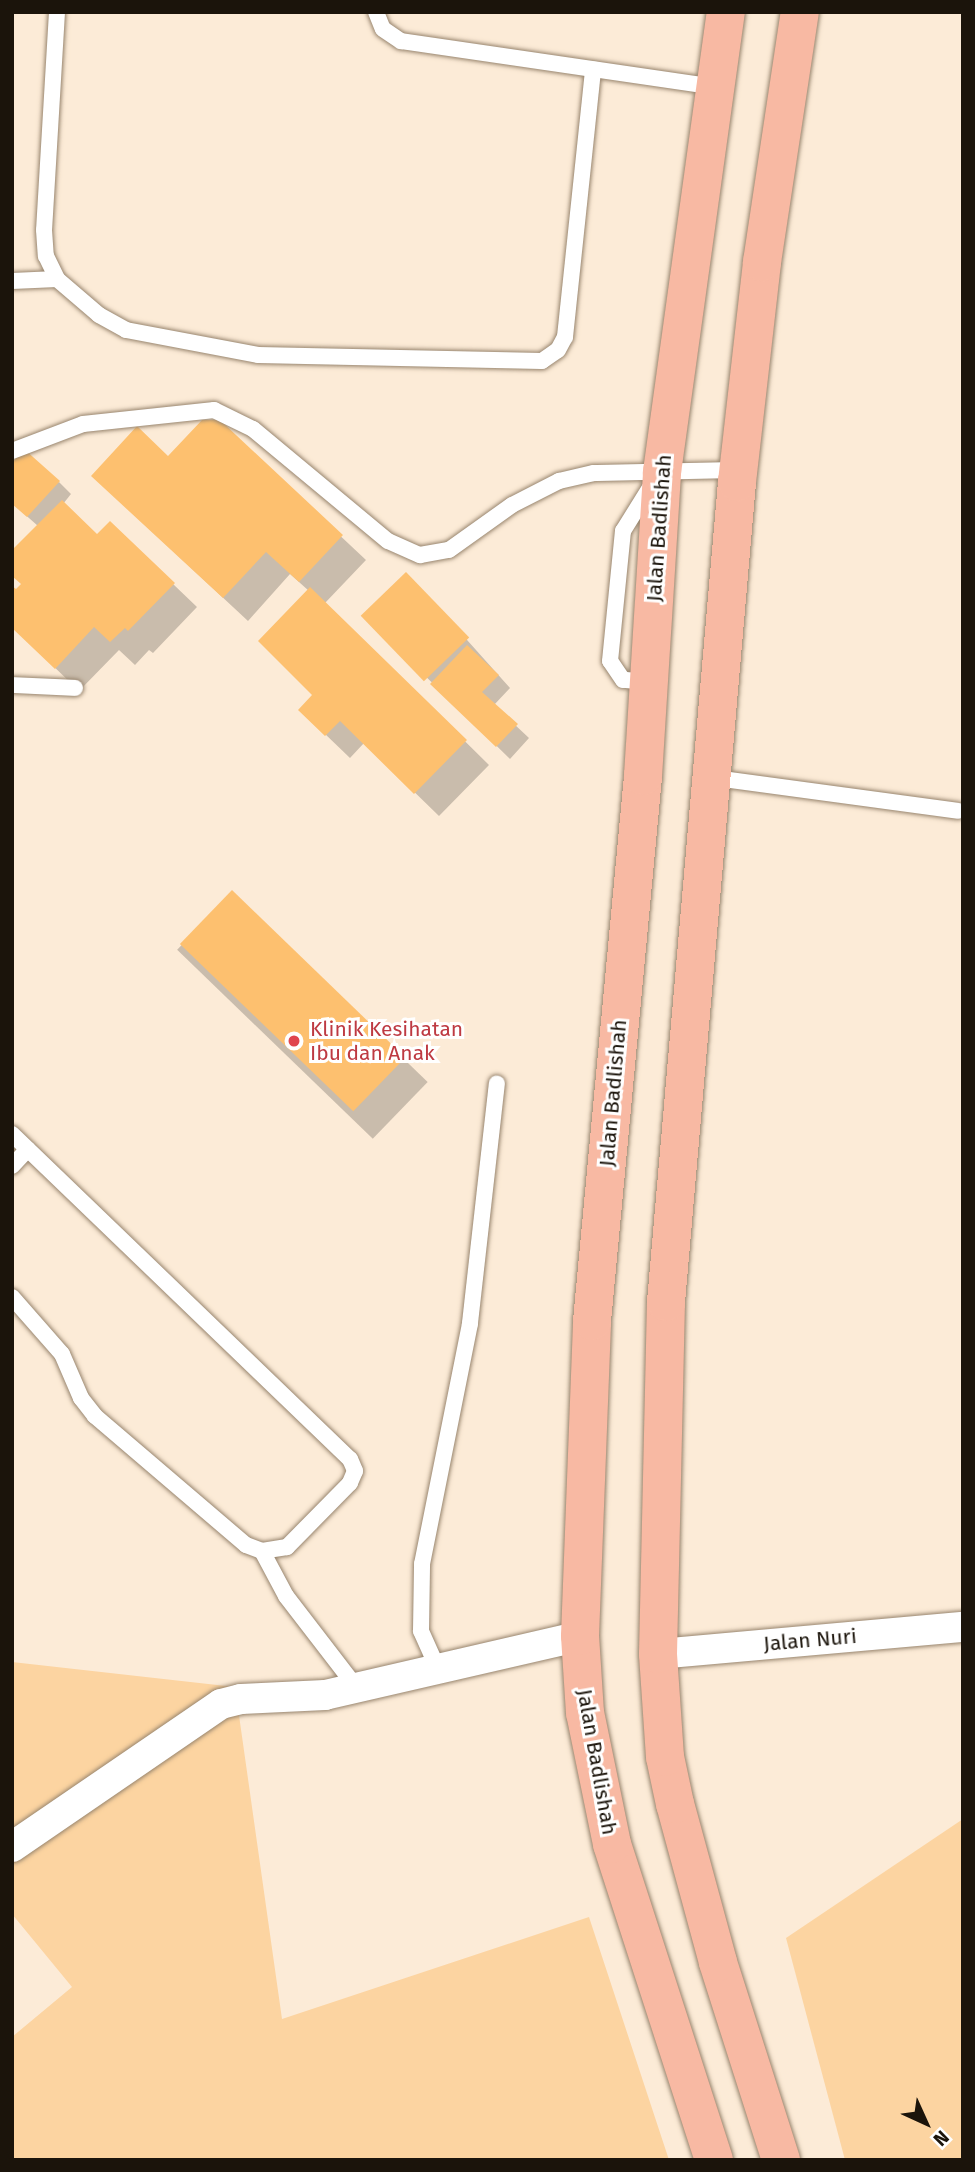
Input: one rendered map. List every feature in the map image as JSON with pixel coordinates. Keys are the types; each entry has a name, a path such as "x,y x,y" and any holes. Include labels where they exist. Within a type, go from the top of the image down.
{"main road":[{"name":"Jalan Badlishah","path":"713,2160 612,1844 585,1713 580,1636 592,1321 648,682 662,472 726,12"},
{"path":"780,2160 718,1962 675,1804 665,1756 658,1654 666,1301 715,778 738,470 762,262 800,12"}],"street":[{"name":"Jalan Nuri","path":"658,1654 963,1627"},
{"path":"12,1846 221,1704 241,1699 325,1695 580,1636"}],"lane":[{"path":"57,12 44,230 46,256 57,279 99,315 126,330 258,355 542,361 558,350 565,337 593,69"},
{"path":"376,12 383,29 401,41 716,87"},
{"path":"12,281 57,279"},
{"path":"12,452 83,424 214,410 253,429 388,541 421,555 449,550 512,505 559,481 594,473 738,470"},
{"path":"12,685 75,688"},
{"path":"715,778 958,811"},
{"path":"438,1669 421,1630 422,1564 470,1323 497,1084"},
{"path":"12,1134 350,1459 355,1471 350,1483 303,1535 287,1547 262,1551 246,1545 95,1416 81,1398 62,1353 12,1297"},
{"path":"12,1166 28,1149"},
{"path":"262,1551 286,1596 356,1687"}],"shaded area":[{"path":"12,1662 235,1687 282,2019 589,1917 669,2160 12,2160 12,2037 72,1987 12,1914"},
{"path":"963,1819 963,2160 845,2160 786,1938"}],"building":[{"path":"202,420 220,420 343,535 299,582 266,552 223,598 91,476 137,426 168,456"},
{"path":"24,449 60,481 27,517 12,504 12,463"},
{"path":"62,500 97,534 110,521 175,583 128,631 125,628 110,642 94,627 55,669 12,628 12,586 16,589 21,584 12,576 12,550"},
{"path":"406,572 469,637 424,681 361,616"},
{"path":"310,587 467,740 414,794 340,721 325,736 298,710 312,695 258,641"},
{"path":"467,645 499,675 482,692 518,724 496,747 430,684"},
{"path":"232,890 405,1057 353,1111 180,944"}],"place":[{"name":"Klinik Kesihatan Ibu dan Anak","path":"294,1041"}]}
